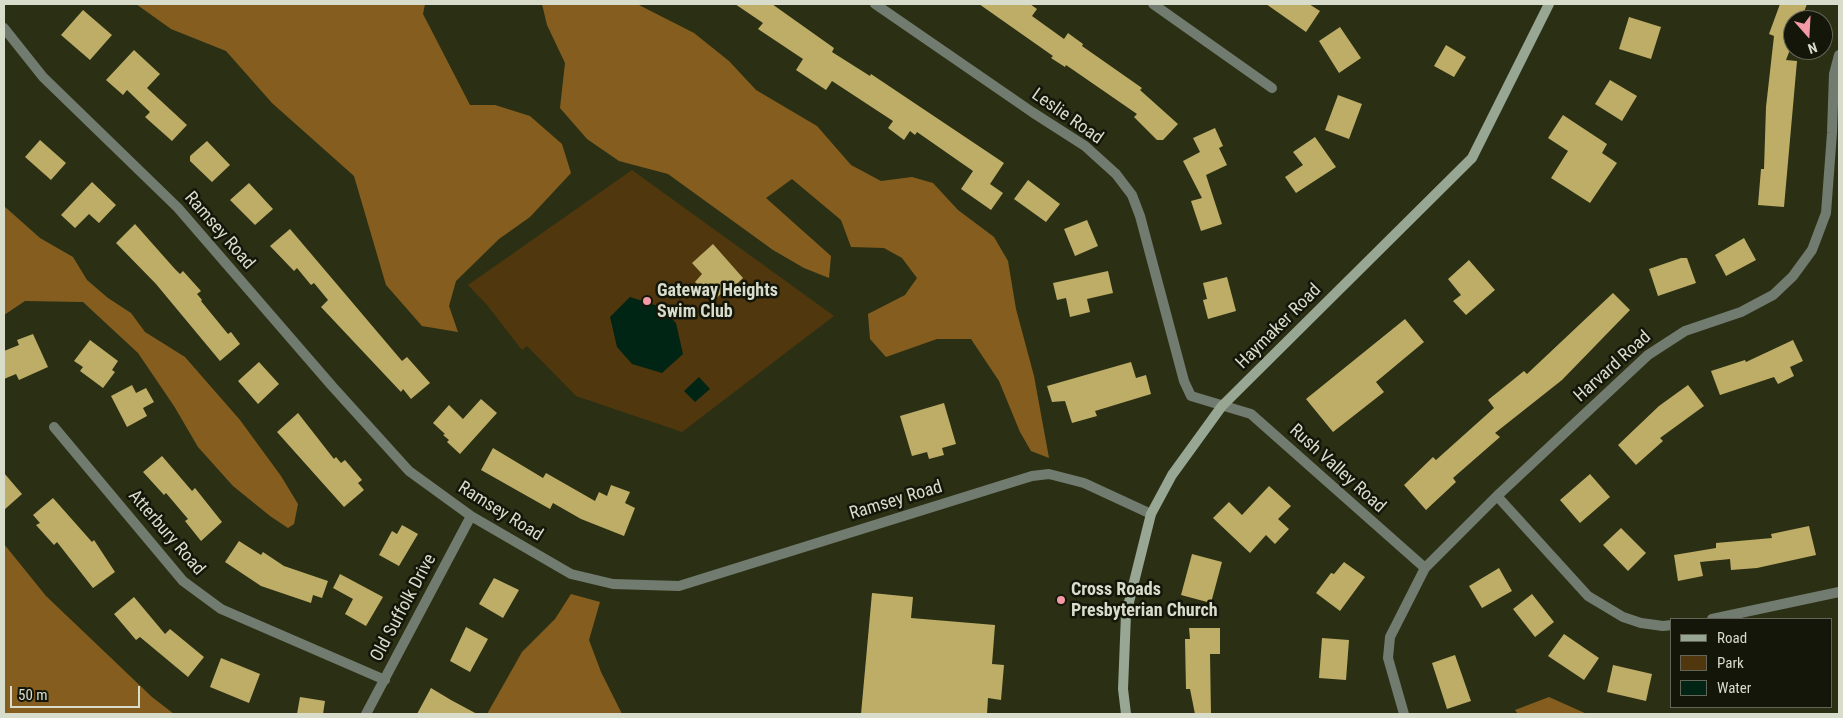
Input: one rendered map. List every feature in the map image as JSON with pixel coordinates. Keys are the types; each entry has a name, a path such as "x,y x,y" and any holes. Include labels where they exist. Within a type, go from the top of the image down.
{"main road":[{"name":"Haymaker Road","path":"1126,714 1123,689 1126,614 1151,514 1172,475 1222,406 1472,158 1549,4"}],"street":[{"name":"Leslie Road","path":"874,4 1085,146 1116,174 1132,195 1140,216 1184,381 1191,396 1222,406"},
{"path":"1153,4 1272,88"},
{"name":"Ramsey Road","path":"4,28 43,77 178,208 332,386 409,470 471,516 571,574 613,584 637,587 680,586 1032,476 1049,474 1084,483 1151,514"},
{"name":"Harvard Road","path":"1404,714 1388,658 1390,637 1425,568 1497,496 1648,355 1664,342 1684,331 1741,312 1773,295 1793,276 1812,250 1826,213 1836,135 1834,74 1839,55"},
{"name":"Rush Valley Road","path":"1222,406 1251,414 1425,568"},
{"name":"Atterbury Road","path":"54,427 183,581 221,609 385,680"},
{"path":"1497,496 1588,596 1623,617 1641,623 1670,625"},
{"name":"Old Suffolk Drive","path":"366,714 471,516"},
{"path":"1717,618 1839,592"}],"green space":[{"name":"Gateway Heights Swim Club","path":"632,170 834,316 682,432 576,396 527,346 522,350 487,305 468,285"}],"shaded area":[{"path":"136,4 425,4 423,14 470,105 495,105 530,116 562,144 571,173 530,217 499,239 456,281 449,306 458,332 422,326 386,285 354,176 272,103 226,51 171,29"},
{"path":"542,4 637,4 694,33 729,61 756,90 817,126 851,165 881,181 912,177 933,183 958,210 994,237 1008,261 1016,309 1034,376 1049,458 1031,451 1020,432 999,381 971,339 937,339 886,357 870,339 868,314 905,295 917,278 902,258 884,248 851,247 841,220 792,179 766,198 831,256 829,278 804,268 773,250 668,174 619,161 587,139 560,108 565,63 547,25"},
{"path":"4,206 40,238 73,257 87,280 108,298 131,313 145,332 185,357 240,420 281,476 298,504 294,524 288,528 233,486 198,447 174,406 138,353 83,302 25,301 4,315"},
{"path":"4,544 46,596 152,697 174,714 4,714"},
{"path":"571,594 600,602 589,640 601,672 622,714 487,714 522,652 555,619"},
{"path":"1549,697 1587,714 1518,714 1515,710"}],"water":[{"path":"630,297 661,307 676,323 683,354 662,373 632,364 617,347 610,317"},
{"path":"699,377 710,389 695,402 684,391"}],"building":[{"path":"735,4 772,4 834,48 832,52 870,76 871,74 1004,163 990,184 1003,193 991,210 961,189 973,171 917,132 915,135 910,131 904,140 888,128 893,121 832,81 826,90 796,70 803,59 758,29 763,23"},
{"path":"979,4 1030,4 1037,9 1032,16 1064,39 1068,33 1083,44 1082,46 1142,88 1140,90 1178,124 1163,140 1157,140 1134,117 1137,114 1066,65 1065,67 1051,58 1053,56"},
{"path":"1266,4 1309,4 1320,11 1306,32"},
{"path":"1780,4 1807,4 1805,10 1783,10 1783,60 1797,61 1784,207 1758,205 1761,169 1764,169 1766,107 1774,36 1769,34"},
{"path":"83,10 112,35 90,60 61,35"},
{"path":"1629,17 1661,27 1651,59 1619,49"},
{"path":"1340,27 1361,58 1339,73 1319,41"},
{"path":"1446,45 1466,57 1454,77 1434,66"},
{"path":"134,50 160,74 147,88 187,125 172,141 145,117 150,112 127,90 123,95 106,80"},
{"path":"1610,80 1637,96 1622,121 1595,104"},
{"path":"1338,95 1362,104 1349,139 1325,130"},
{"path":"1563,115 1607,144 1602,153 1617,163 1590,203 1551,178 1568,151 1548,138"},
{"path":"1215,128 1223,146 1219,148 1227,165 1206,175 1222,224 1201,231 1191,201 1202,198 1183,161 1200,152 1193,138"},
{"path":"1315,137 1336,167 1296,193 1285,177 1303,165 1293,152"},
{"path":"40,140 66,163 51,180 25,157"},
{"path":"207,141 230,165 212,182 190,161 190,156"},
{"path":"1028,180 1060,204 1046,222 1014,199"},
{"path":"92,182 116,205 99,223 89,214 75,228 61,215"},
{"path":"249,183 273,209 255,225 230,200"},
{"path":"1087,220 1098,246 1075,256 1064,229"},
{"path":"135,224 174,268 180,274 183,271 201,291 197,294 201,301 228,334 231,332 240,344 220,361 156,284 116,243"},
{"path":"290,229 402,361 407,357 430,383 411,399 403,389 401,392 321,307 328,300 314,283 311,285 297,268 294,271 270,246"},
{"path":"1744,238 1756,260 1726,276 1715,255"},
{"path":"713,244 743,278 724,296 722,293 713,301 695,282 702,274 692,263"},
{"path":"1681,258 1687,258 1696,283 1658,296 1649,269"},
{"path":"1469,260 1495,290 1466,315 1453,301 1461,295 1448,279"},
{"path":"1108,271 1113,293 1087,299 1090,312 1070,317 1066,298 1057,300 1053,283"},
{"path":"1227,277 1236,311 1208,319 1203,300 1207,299 1203,283"},
{"path":"1613,293 1630,310 1562,380 1495,433 1500,437 1453,478 1456,482 1426,510 1404,485 1433,457 1436,460 1494,408 1488,400 1524,371 1527,374"},
{"path":"1405,319 1424,342 1376,382 1384,392 1333,432 1306,399"},
{"path":"33,334 48,367 19,380 16,374 4,379 4,351 19,345 17,340"},
{"path":"90,340 118,361 112,370 115,372 103,388 80,371 83,367 74,361"},
{"path":"1793,340 1803,361 1790,367 1794,376 1778,384 1774,377 1720,395 1711,371 1745,360 1746,362"},
{"path":"259,362 279,384 258,404 238,381"},
{"path":"1131,362 1136,378 1146,375 1151,394 1095,411 1097,416 1072,423 1065,401 1052,402 1047,386"},
{"path":"132,385 136,393 146,388 154,402 143,408 147,416 127,427 111,396"},
{"path":"1688,385 1704,406 1660,438 1663,441 1636,465 1618,445 1659,406"},
{"path":"481,399 497,413 460,454 447,442 449,440 443,435 445,434 433,423 449,405 463,419"},
{"path":"944,403 956,444 942,448 944,455 929,459 927,452 912,456 900,416"},
{"path":"298,413 334,459 336,457 341,463 345,460 362,480 358,483 364,490 344,507 277,432"},
{"path":"493,448 543,478 546,473 595,501 599,492 607,496 611,485 630,492 625,503 635,508 624,536 581,519 553,503 550,509 481,470"},
{"path":"162,456 192,491 195,488 222,522 201,541 185,521 188,519 166,493 164,495 143,472"},
{"path":"4,473 22,494 4,510"},
{"path":"1590,474 1610,497 1580,523 1560,500"},
{"path":"1269,486 1291,506 1278,519 1289,529 1275,544 1266,535 1250,553 1213,518 1229,502 1242,515"},
{"path":"53,498 92,542 94,540 115,572 93,588 57,542 54,545 36,525 40,523 33,515"},
{"path":"402,525 418,534 399,566 379,555 392,531 397,534"},
{"path":"1809,526 1816,555 1757,568 1731,570 1730,559 1700,562 1703,576 1678,581 1674,555 1716,548 1716,543 1772,538 1771,534"},
{"path":"1621,528 1646,553 1628,571 1603,545"},
{"path":"239,541 261,555 263,552 284,566 328,581 322,598 313,595 311,603 261,586 225,562"},
{"path":"1192,554 1222,562 1211,603 1181,595"},
{"path":"1344,562 1365,577 1340,611 1316,593 1331,573 1334,574"},
{"path":"1499,568 1512,591 1482,608 1469,586"},
{"path":"340,574 383,597 366,626 345,614 353,599 333,588"},
{"path":"494,578 519,590 503,618 479,604"},
{"path":"872,593 913,597 911,618 995,625 992,664 1004,665 1001,700 988,698 987,714 861,714"},
{"path":"1532,594 1554,622 1535,637 1513,609"},
{"path":"134,597 165,634 170,629 204,657 188,677 140,637 136,640 114,614"},
{"path":"466,627 488,639 470,672 450,661"},
{"path":"1189,628 1220,628 1220,654 1210,654 1211,714 1195,714 1190,689 1186,689 1185,639 1190,639"},
{"path":"1564,634 1599,658 1584,680 1548,656"},
{"path":"1322,638 1349,640 1346,680 1319,678"},
{"path":"1455,655 1471,701 1447,709 1432,663"},
{"path":"221,658 260,674 249,703 210,687"},
{"path":"1613,665 1652,674 1646,701 1607,692"},
{"path":"431,688 451,700 477,714 417,714"},
{"path":"300,697 325,701 323,714 297,714"}],"place":[{"name":"Gateway Heights Swim Club","path":"647,301"},
{"name":"Cross Roads Presbyterian Church","path":"1061,600"}]}
